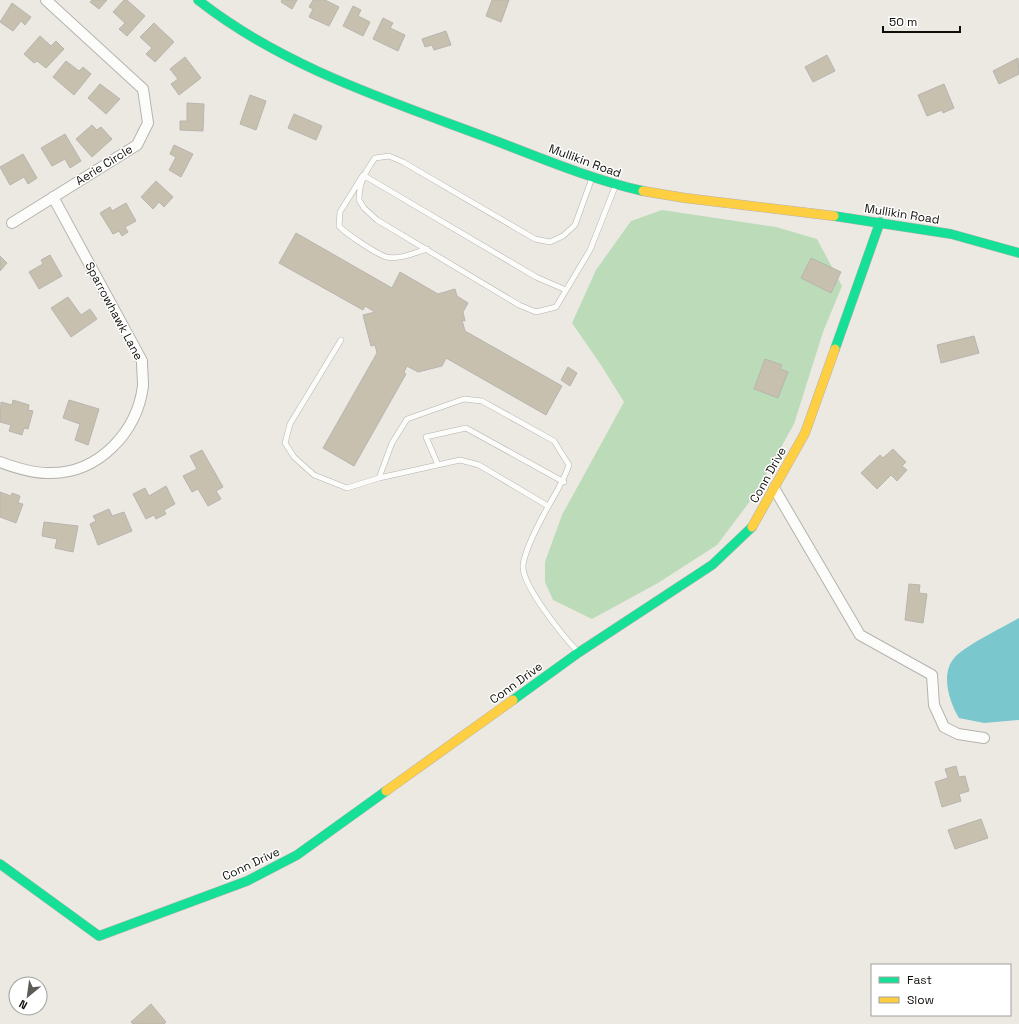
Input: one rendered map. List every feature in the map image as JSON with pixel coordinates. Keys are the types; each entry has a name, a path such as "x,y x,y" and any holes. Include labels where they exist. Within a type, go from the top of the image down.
{"street":[{"name":"Aerie Circle","path":"12,223 137,145 148,123 143,89 46,0"},
{"name":"Mullikin Road","path":"198,0 242,32 276,53 328,77 593,176 615,186 684,198 880,222 961,236 1019,253"},
{"name":"Sparrowhawk Lane","path":"0,462 21,469 51,474 84,467 110,451 128,431 138,406 143,385 142,361 53,198"},
{"name":"Conn Drive","path":"0,864 99,936 247,881 297,855 578,653 712,564 751,529 805,433 880,222"},
{"path":"774,488 860,636 932,675 934,705 944,727 958,734 984,738"}],"lane":[{"path":"426,249 400,257 386,257 345,233 338,226 340,212 375,158 389,156 403,162 536,238 550,242 563,236 575,225 593,176"},
{"path":"363,175 359,200 364,208 377,220 519,305 536,312 556,307 590,250 615,186"},
{"path":"363,175 536,277 566,290"},
{"path":"341,340 290,424 285,443 294,458 314,475 347,488 379,478 460,460 479,465 548,506"},
{"path":"379,478 392,443 407,419 464,399 482,401 554,441 569,465 564,482 548,506 523,566 528,583 543,607 562,634 578,653"},
{"path":"438,465 426,438 466,428 564,482"}],"green space":[{"path":"662,210 776,227 817,239 842,286 823,332 794,424 754,496 717,545 658,583 592,619 553,600 545,582 545,562 562,515 624,402 572,323 596,270 631,221"}],"water":[{"path":"1019,618 1019,720 984,723 959,718 949,696 947,679 950,664 955,657 968,647"}],"building":[{"path":"92,0 107,0 99,9 90,2"},
{"path":"124,0 127,0 145,16 127,36 119,29 125,23 113,12"},
{"path":"282,0 297,0 292,9 281,2"},
{"path":"313,0 325,0 339,7 329,26 309,17 313,9 309,7"},
{"path":"492,0 509,0 501,22 486,16"},
{"path":"12,3 31,17 25,25 21,21 13,31 0,22"},
{"path":"353,6 361,10 358,16 370,22 363,36 343,26"},
{"path":"383,18 393,23 390,28 405,35 398,51 373,39"},
{"path":"154,23 174,42 155,62 146,54 152,48 140,37"},
{"path":"446,31 451,45 434,50 432,45 425,47 422,39"},
{"path":"40,36 51,46 56,41 64,49 46,68 37,61 34,63 24,54"},
{"path":"827,55 835,71 813,82 805,67"},
{"path":"185,57 201,78 179,95 171,84 178,79 170,69"},
{"path":"1018,58 1019,74 999,84 993,71"},
{"path":"66,61 79,71 83,67 91,74 74,95 53,77"},
{"path":"100,84 120,99 106,114 88,98"},
{"path":"944,84 954,108 943,113 942,110 927,116 918,95"},
{"path":"250,95 266,101 256,130 240,124"},
{"path":"187,103 204,104 203,131 180,130 180,121 187,121"},
{"path":"294,114 322,126 316,140 288,128"},
{"path":"92,125 97,130 101,127 112,139 92,157 76,139"},
{"path":"65,134 81,161 70,168 65,159 52,166 41,148"},
{"path":"174,145 193,154 181,177 169,170 176,157 170,154"},
{"path":"23,154 37,178 28,184 24,177 10,185 0,167"},
{"path":"156,181 173,197 164,207 159,202 153,209 141,197"},
{"path":"126,203 136,221 125,227 128,232 122,236 119,231 113,234 100,213 110,207 112,211"},
{"path":"296,233 392,288 400,272 438,294 455,289 457,296 468,303 463,312 465,321 462,320 465,331 562,386 546,415 446,358 442,366 418,372 407,366 404,372 406,374 354,466 323,448 377,353 375,345 371,346 363,315 375,312 365,306 363,310 279,263"},
{"path":"50,255 62,276 39,289 29,272 43,264 41,260"},
{"path":"0,256 7,263 0,271"},
{"path":"811,258 841,272 831,293 801,278"},
{"path":"68,297 81,315 90,309 97,319 71,337 51,308"},
{"path":"974,336 979,353 941,363 937,345"},
{"path":"765,359 782,365 780,369 788,372 778,398 754,389"},
{"path":"568,367 577,373 570,386 561,380"},
{"path":"13,400 29,405 28,410 33,411 28,429 24,428 22,435 9,431 11,425 0,422 1,402 12,405"},
{"path":"69,400 99,409 88,445 75,440 80,424 63,418"},
{"path":"893,449 906,462 902,466 907,470 897,481 891,475 877,489 861,473 880,455 883,458"},
{"path":"202,450 223,487 216,491 221,499 208,506 198,489 192,492 183,476 197,469 190,456"},
{"path":"166,486 175,504 164,510 166,514 156,519 154,515 146,519 133,494 145,488 149,496"},
{"path":"0,492 11,496 12,493 20,496 18,503 23,504 16,523 0,517"},
{"path":"109,509 112,516 124,512 132,531 98,545 90,524 96,521 93,516"},
{"path":"44,522 78,526 73,552 55,548 57,539 42,536"},
{"path":"909,584 920,585 919,593 927,594 923,623 905,620"},
{"path":"956,766 959,777 965,776 969,791 959,794 961,801 942,807 935,782 948,778 945,769"},
{"path":"981,819 988,838 955,849 948,830"},
{"path":"151,1004 166,1022 164,1024 133,1024 131,1022"}],"traffic: fast":[{"path":"198,0 230,23 264,44 335,79 563,166 603,180 643,191"},
{"path":"834,216 951,234 1019,253"},
{"path":"835,349 880,222"},
{"path":"513,700 578,653 712,565 752,527"},
{"path":"0,864 99,936 247,881 297,855 386,791"}],"traffic: slow":[{"path":"643,191 685,198 834,216"},
{"path":"752,527 805,433 835,349"},
{"path":"386,791 513,700"}]}
